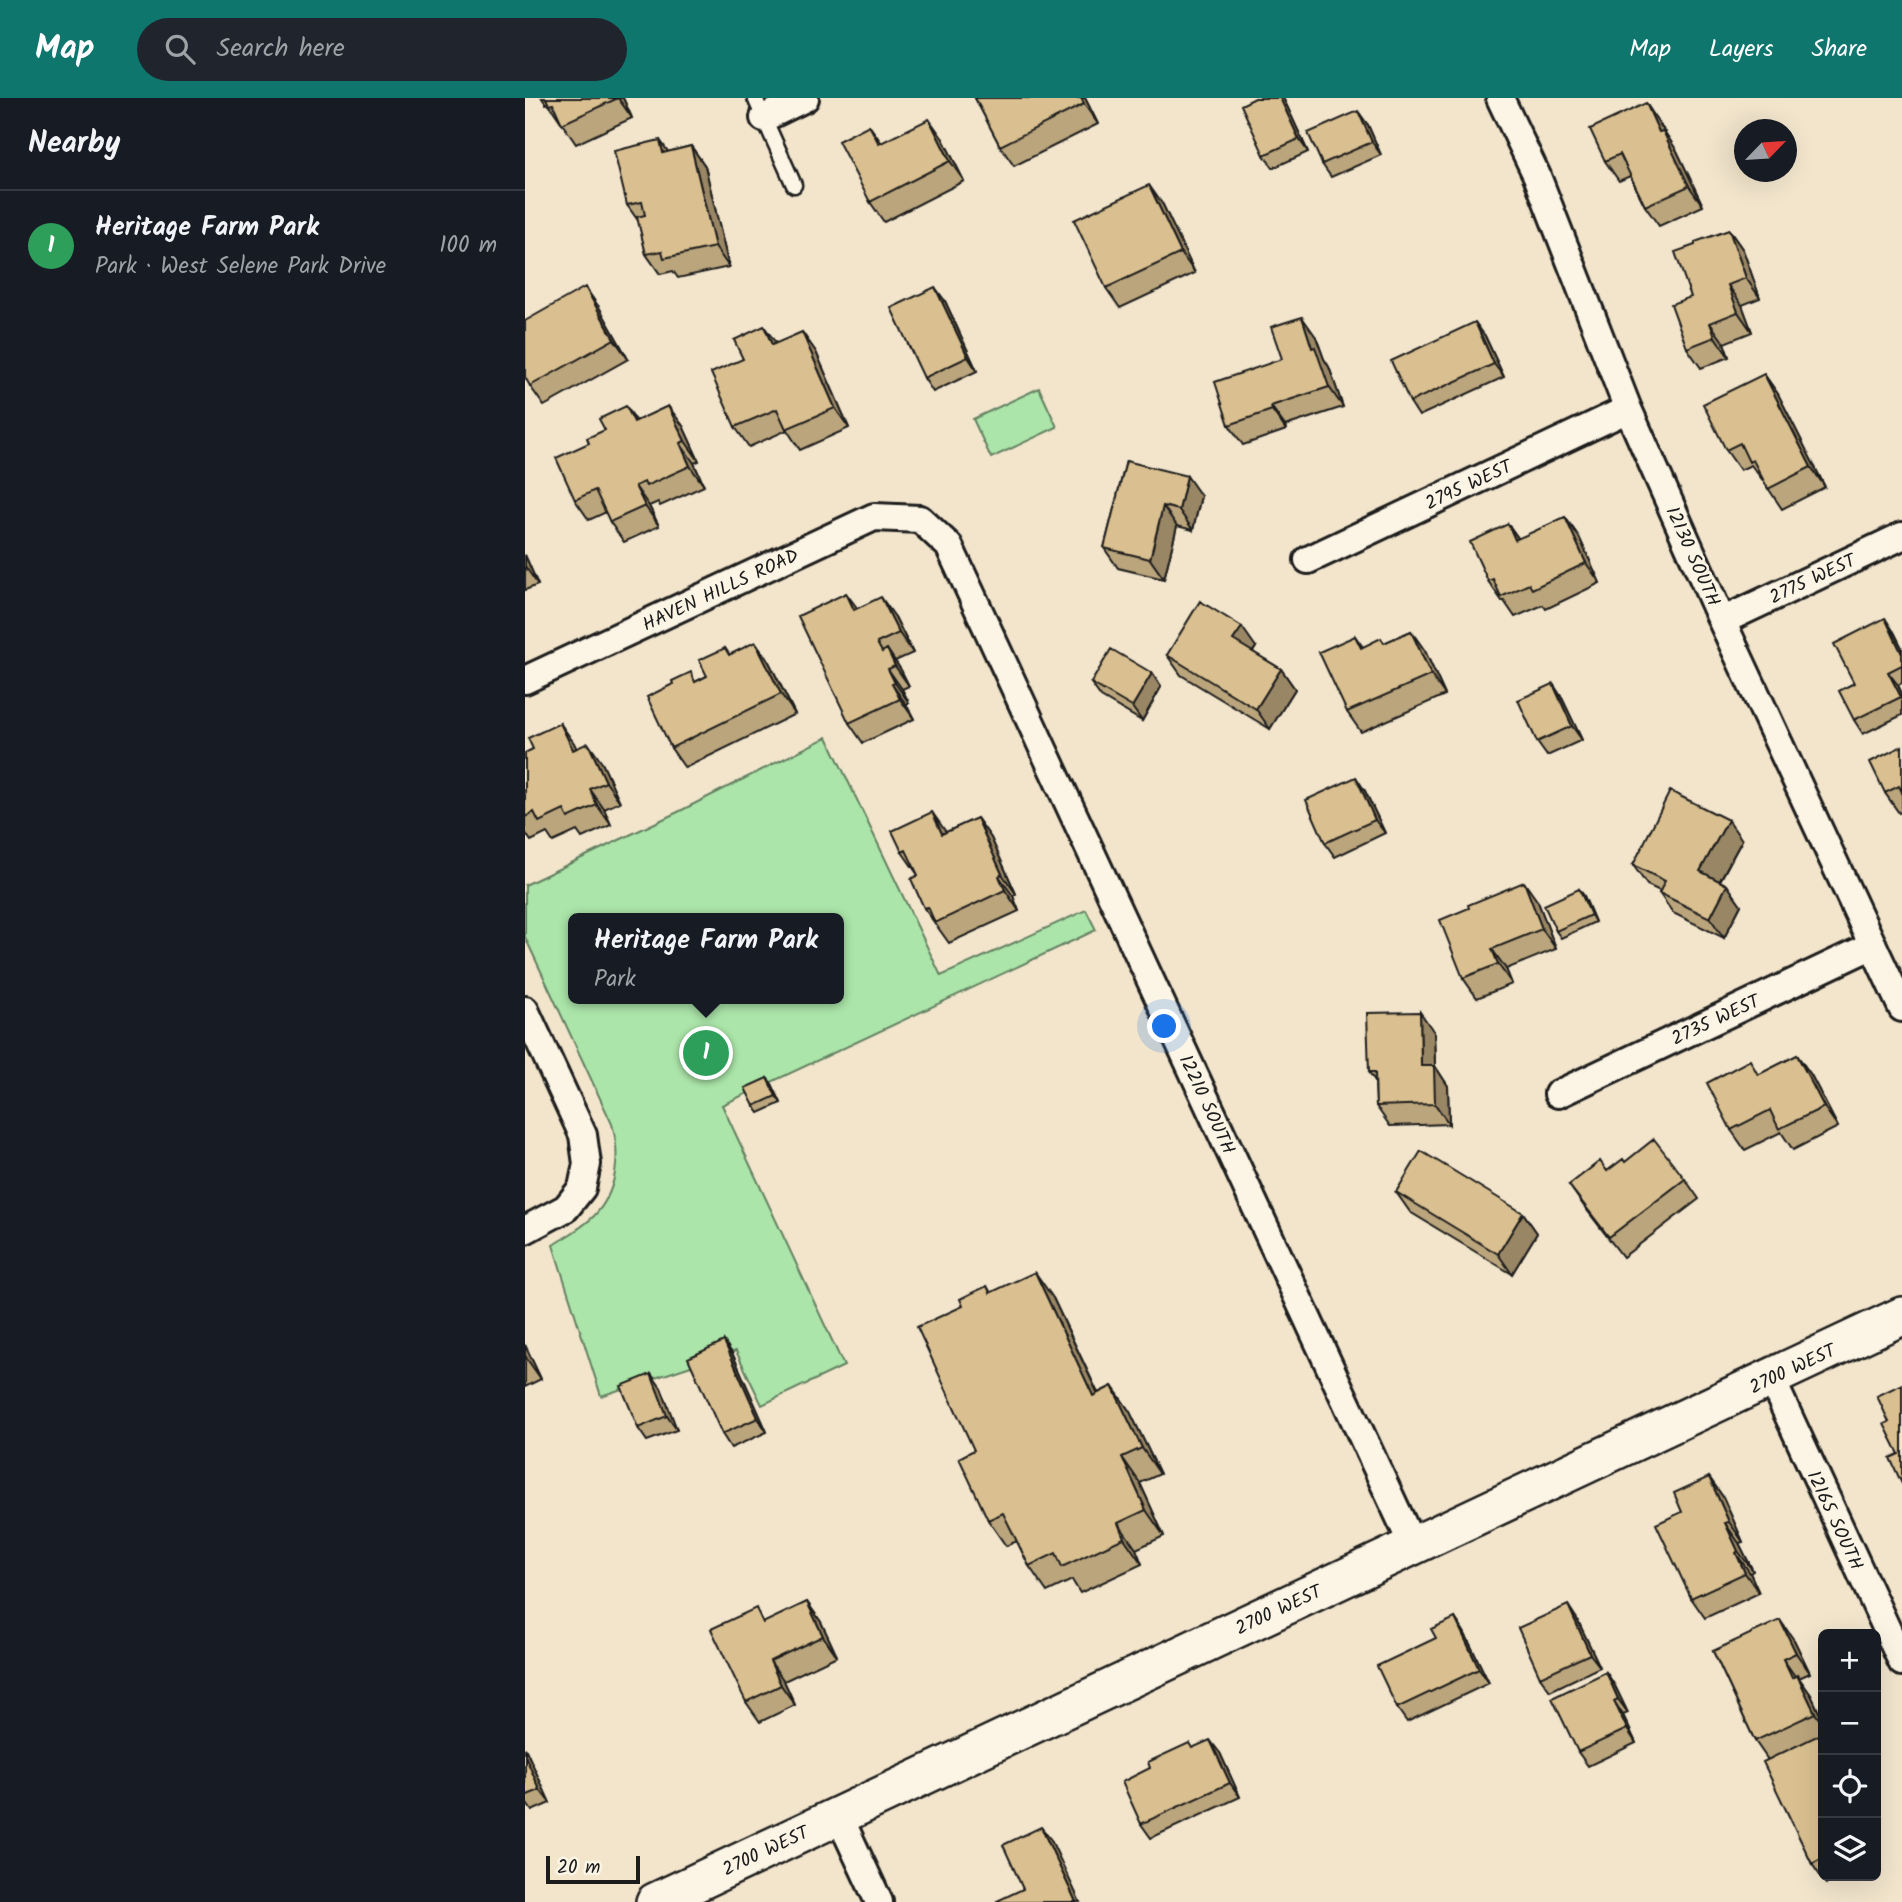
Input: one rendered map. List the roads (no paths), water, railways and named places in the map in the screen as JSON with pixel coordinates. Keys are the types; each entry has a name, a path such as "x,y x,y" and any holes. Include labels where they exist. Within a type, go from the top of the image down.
{"main road":[{"name":"2700 WEST","path":"655,1902 1902,1316"}],"street":[{"path":"760,108 805,98"},
{"name":"12130 SOUTH","path":"1500,98 1537,176 1628,408 1722,621 1902,1008"},
{"name":"2795 WEST","path":"1308,560 1628,408"},
{"name":"HAVEN HILLS ROAD","path":"525,680 874,517 920,519"},
{"name":"12210 SOUTH","path":"920,519 949,546 1413,1546"},
{"name":"2775 WEST","path":"1722,621 1902,536"},
{"name":"2735 WEST","path":"1558,1094 1873,944"},
{"path":"525,1010 583,1135 587,1164 582,1188 566,1208 525,1230"},
{"name":"12165 SOUTH","path":"1771,1378 1902,1662"},
{"path":"839,1816 879,1902"}],"lane":[{"path":"760,108 794,185"}],"place":[{"name":"Heritage Farm Park","path":"706,1053"}]}
